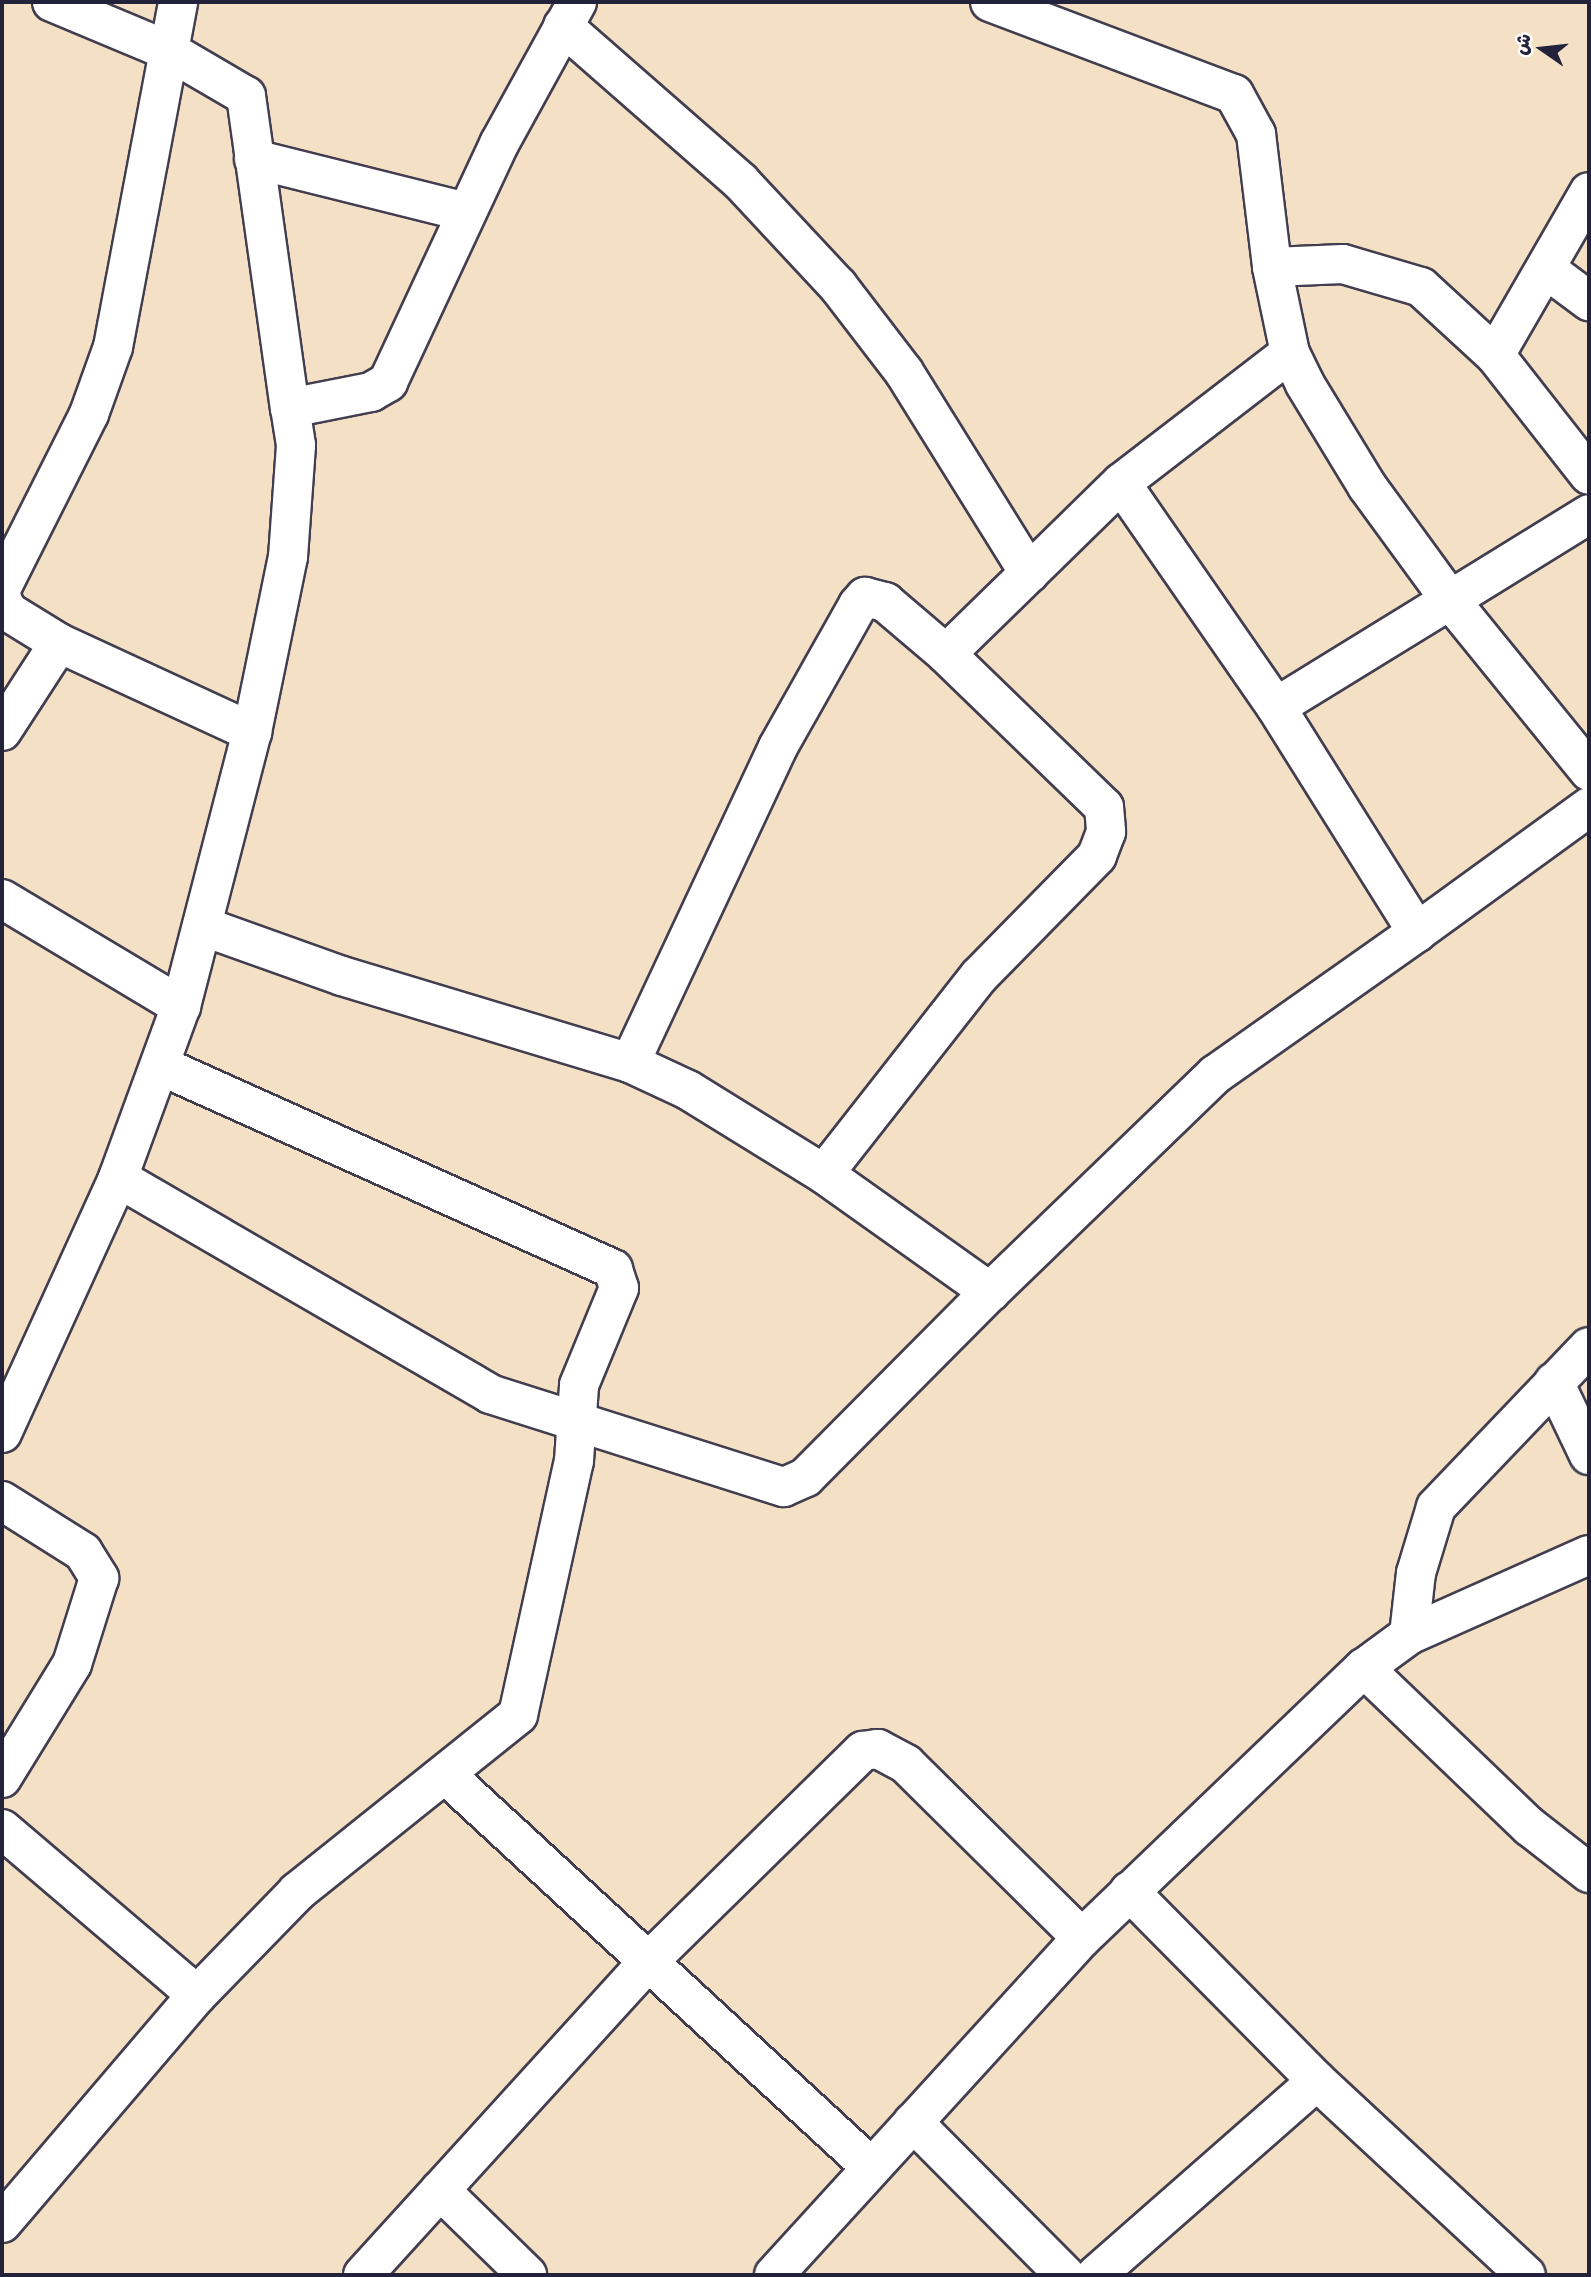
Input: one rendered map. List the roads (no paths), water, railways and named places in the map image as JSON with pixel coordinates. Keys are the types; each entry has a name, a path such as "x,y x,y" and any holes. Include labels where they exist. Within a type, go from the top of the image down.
{"street":[{"path":"2,1433 12,1382 118,1178 181,1006 252,732 294,505 290,408 246,96 169,51 52,2"},
{"path":"2,587 89,414 113,347 178,2"},
{"path":"990,2 1066,15 1220,85 1242,104 1256,134 1272,267 1290,353 1367,486 1450,600 1589,772"},
{"path":"290,408 371,392 388,382 467,212 570,14 741,182 838,286 904,372 1029,573"},
{"path":"254,159 467,212"},
{"path":"1495,355 1589,192"},
{"path":"1272,267 1343,264 1385,271 1442,302 1495,355 1589,475"},
{"path":"1546,269 1589,301"},
{"path":"946,654 1121,482 1290,353"},
{"path":"1121,482 1276,707 1417,932"},
{"path":"1276,707 1589,514"},
{"path":"630,1063 778,747 858,605 865,597 885,602 946,654 1104,807 1106,832 1097,856 979,976 824,1174"},
{"path":"2,599 7,611 59,643 252,732"},
{"path":"2,731 59,643"},
{"path":"118,1178 490,1394 577,1425 772,1486 794,1485 1216,1074 1589,807"},
{"path":"2,899 181,1006"},
{"path":"202,926 342,976 630,1063 824,1174 990,1292"},
{"path":"2,2223 197,1995 347,1847 511,1724 525,1699 577,1425 579,1385 619,1289 613,1269 161,1066"},
{"path":"1409,1635 1416,1573 1436,1507 1589,1347"},
{"path":"1554,1382 1589,1455"},
{"path":"2,1502 83,1552 99,1578 72,1664 2,1778"},
{"path":"774,2275 1082,1938 1364,1668 1409,1635 1589,1555"},
{"path":"1364,1668 1530,1828 1589,1873"},
{"path":"363,2275 651,1959 850,1758 878,1749 906,1763 1082,1938"},
{"path":"446,1775 651,1959 871,2167"},
{"path":"2,1829 197,1995"},
{"path":"1129,1891 1317,2081 1527,2275"},
{"path":"1096,2275 1317,2081"},
{"path":"913,2122 1065,2275"},
{"path":"440,2190 527,2275"}]}
